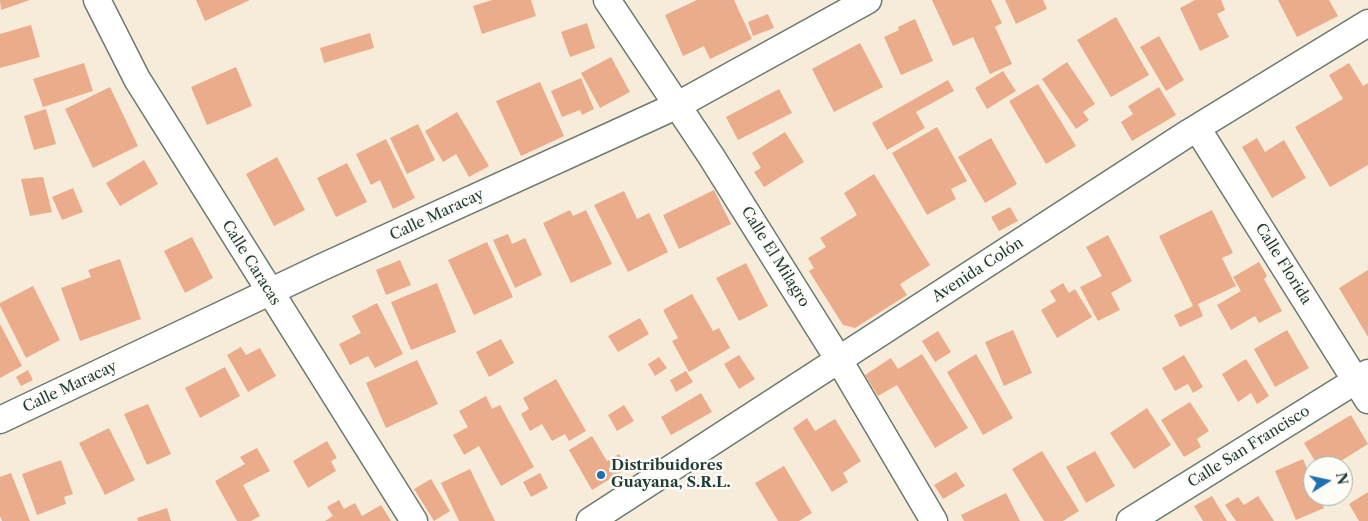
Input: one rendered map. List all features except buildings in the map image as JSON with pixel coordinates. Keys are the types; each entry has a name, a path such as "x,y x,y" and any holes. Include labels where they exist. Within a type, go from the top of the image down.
{"street":[{"name":"Calle Caracas","path":"97,0 136,79 414,521"},
{"name":"Calle El Milagro","path":"607,0 712,156 839,360 934,521"},
{"name":"Calle Maracay","path":"0,420 269,292 678,105 868,0"},
{"name":"Avenida Colón","path":"590,521 1197,128 1368,23"},
{"name":"Calle Florida","path":"1197,128 1364,384"},
{"name":"Calle San Francisco","path":"1130,521 1364,384"}],"place":[{"name":"Distribuidores Guayana, S.R.L.","path":"601,475"}]}
